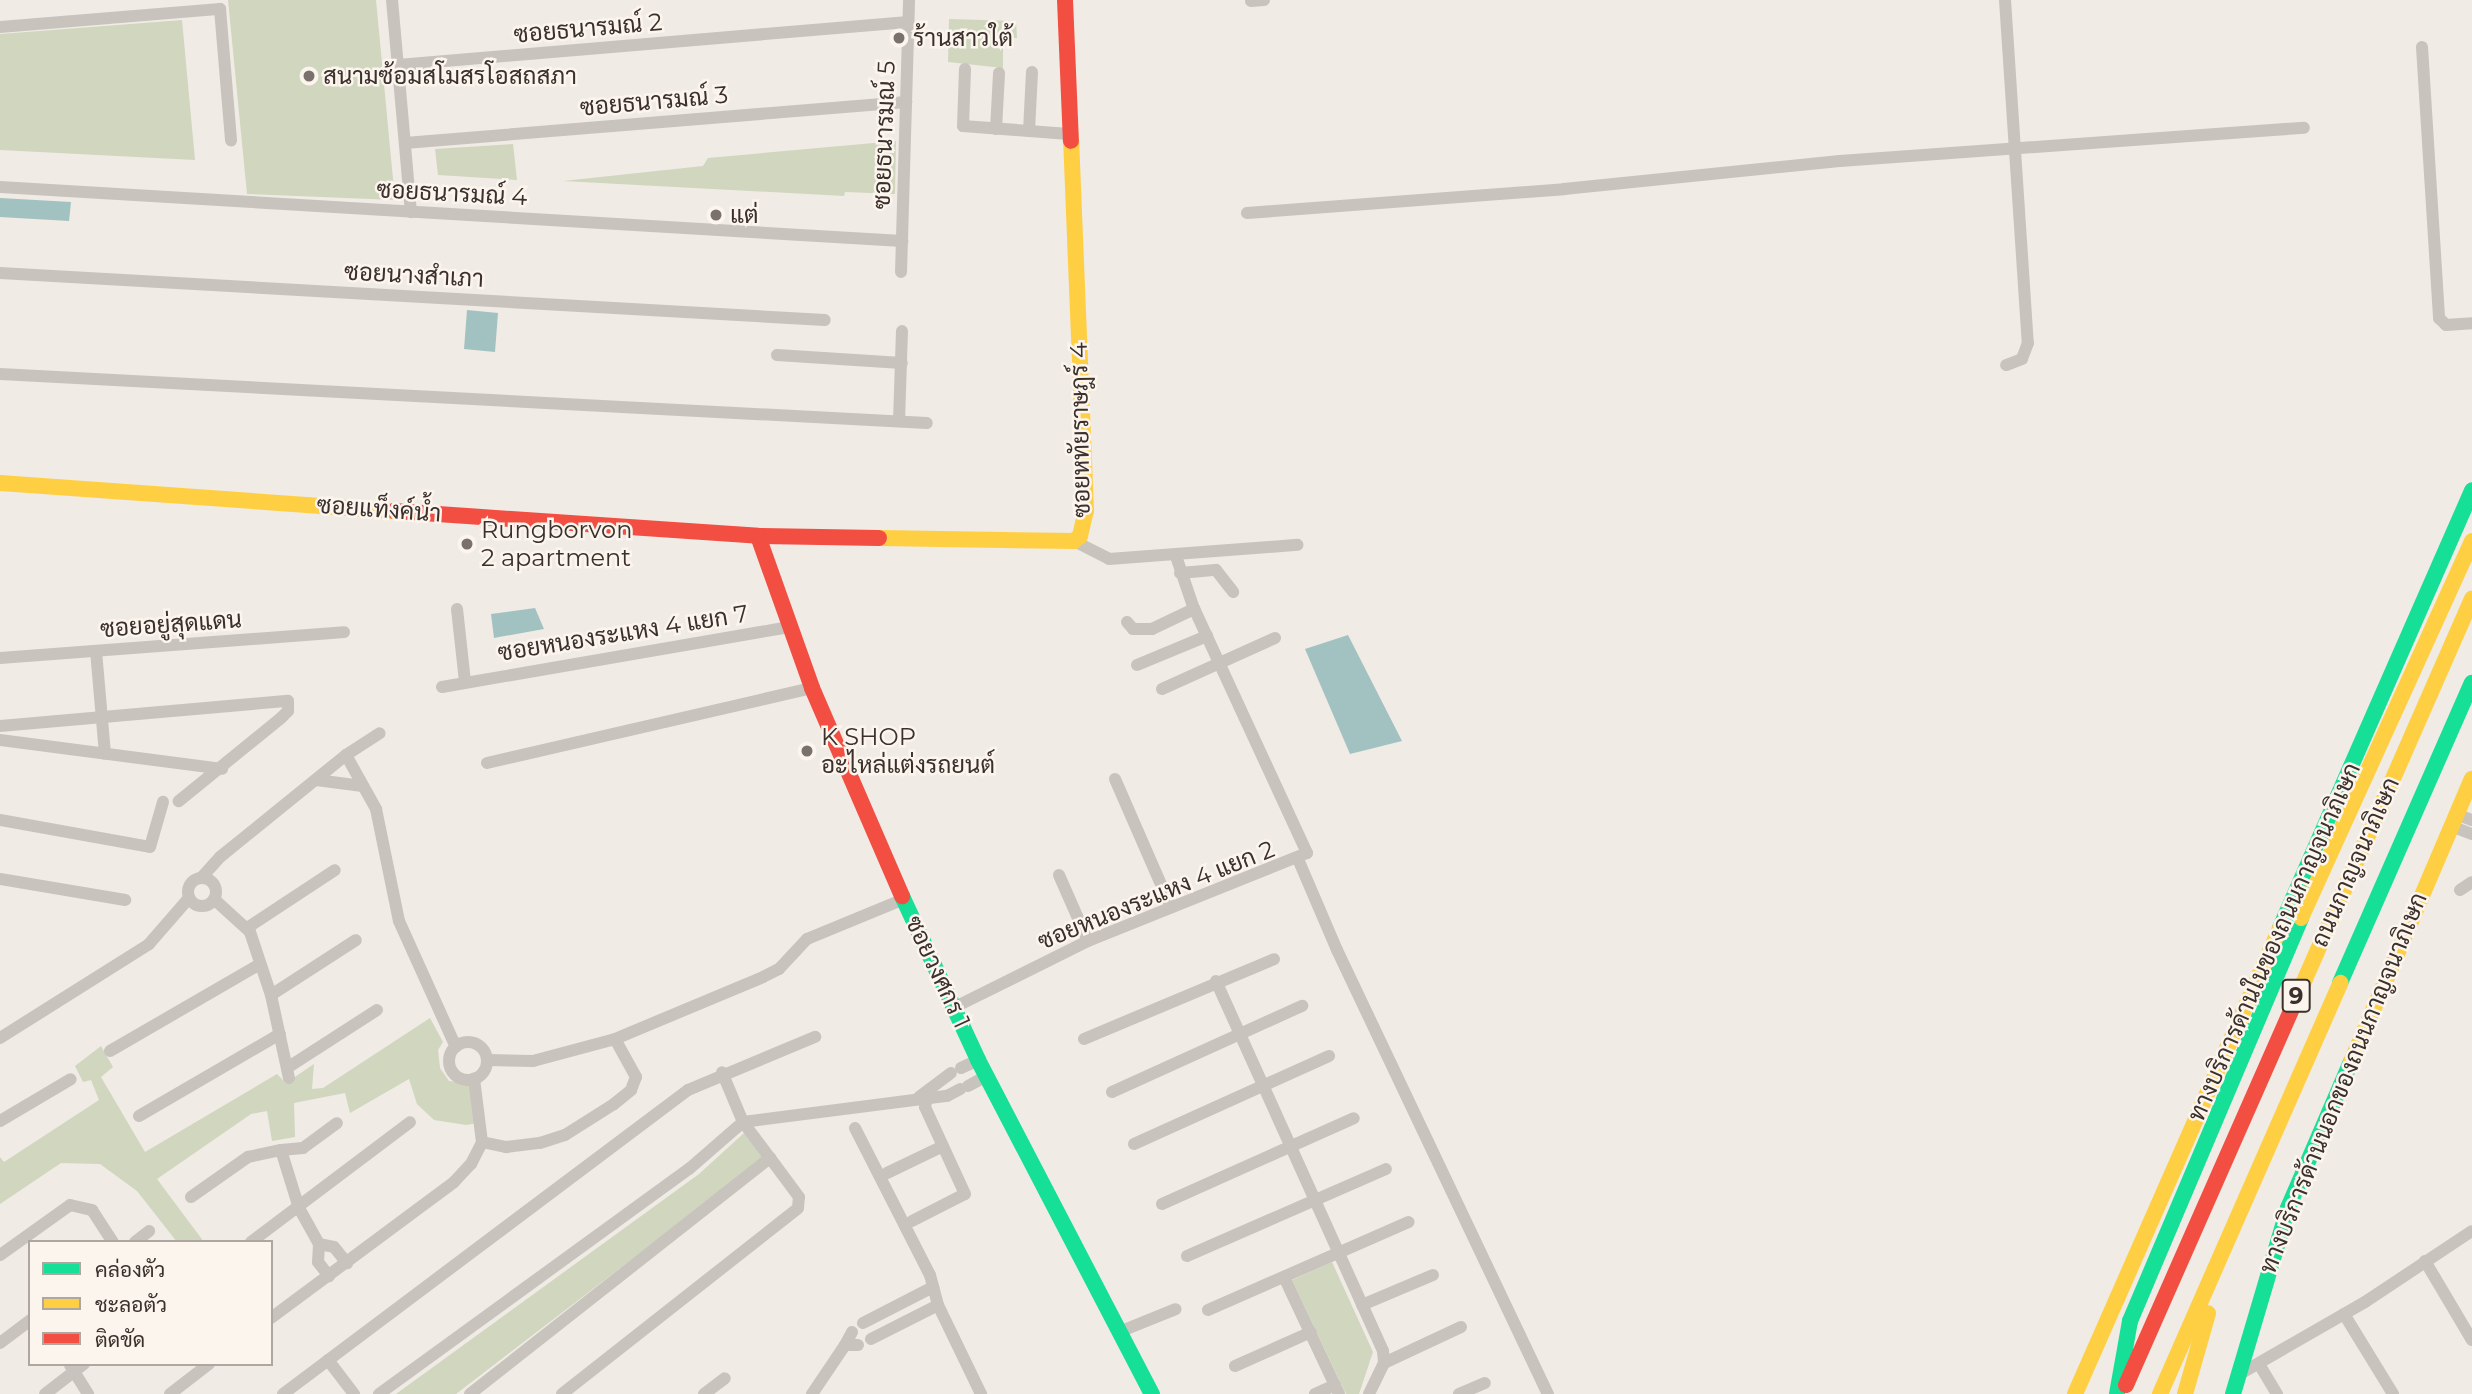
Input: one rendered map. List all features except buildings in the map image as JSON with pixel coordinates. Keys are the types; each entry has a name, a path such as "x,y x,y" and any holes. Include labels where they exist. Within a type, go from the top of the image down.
{"main road":[{"name":"ซอยหทัยราษฎร์ 4","path":"758,536 1074,541 1080,536 1086,511 1065,0"},
{"name":"ซอยแท็งค์น้ำ","path":"0,483 758,536"},
{"name":"ทางบริการด้านในของถนนกาญจนาภิเษก","path":"2075,1394 2472,490"},
{"name":"ซอยวงศกร 1","path":"758,536 788,627 812,688 904,899 978,1060 1152,1394"},
{"path":"2119,1394 2130,1321 2402,688 2472,541"},
{"name":"ถนนกาญจนาภิเษก","path":"2119,1394 2472,599"},
{"name":"ถนนกาญจนาภิเษก","path":"2160,1394 2472,683"},
{"name":"ทางบริการด้านนอกของถนนกาญจนาภิเษก","path":"2233,1394 2288,1208 2472,779"},
{"path":"2284,961 2351,871"},
{"path":"2185,1394 2226,1246"}],"street":[{"path":"391,0 411,212"},
{"name":"ซอยธนารมณ์ 5","path":"901,272 909,0"},
{"path":"2005,0 2018,151 2028,342 2022,359 2006,365"},
{"path":"0,27 219,4 231,141"},
{"name":"ซอยธนารมณ์ 2","path":"398,65 908,22"},
{"path":"2422,47 2439,318 2446,325 2472,323"},
{"path":"965,69 963,126 1069,134"},
{"path":"1029,131 1032,72"},
{"path":"996,129 999,73"},
{"name":"ซอยธนารมณ์ 3","path":"405,143 906,102"},
{"path":"1247,213 1564,189 1840,161 2018,151 2304,128"},
{"name":"ซอยธนารมณ์ 4","path":"0,187 902,241"},
{"name":"ซอยนางสำเภา","path":"0,273 825,320"},
{"path":"899,421 902,331"},
{"path":"777,355 902,363"},
{"path":"0,374 927,423"},
{"path":"1074,541 1109,559 1297,545"},
{"name":"ซอยหนองระแหง 4 แยก 2","path":"955,1007 1088,941 1298,859 1307,853 1306,844 1194,609 1176,556"},
{"path":"1180,573 1216,570 1234,592"},
{"name":"ซอยหนองระแหง 4 แยก 7","path":"457,609 465,681"},
{"path":"1127,621 1133,629 1152,629 1194,609"},
{"name":"ซอยหนองระแหง 4 แยก 7","path":"442,687 788,627"},
{"name":"ซอยอยู่สุดแดน","path":"0,658 344,632"},
{"path":"1137,665 1207,636"},
{"path":"1162,689 1275,638"},
{"path":"96,651 105,754"},
{"path":"487,763 812,688"},
{"path":"0,733 0,726 288,701 288,711 180,802"},
{"path":"0,1038 149,944 189,898 190,883 202,877 220,857 346,755 380,733"},
{"path":"0,740 222,769"},
{"path":"346,755 376,809 399,921 456,1047"},
{"path":"1115,779 1171,907"},
{"path":"316,780 363,786"},
{"path":"0,820 150,847 163,802"},
{"path":"2453,820 2472,820"},
{"path":"2453,820 2472,834"},
{"path":"1298,859 1321,917 1548,1394"},
{"path":"247,928 335,870"},
{"path":"1059,875 1088,941"},
{"path":"202,877 214,884 212,902"},
{"path":"0,880 125,900"},
{"path":"2460,891 2472,882"},
{"path":"189,898 199,906 212,902"},
{"path":"488,1060 534,1061 615,1039 763,977 779,969 807,939 904,899"},
{"path":"212,902 247,928 271,995 288,1073 377,1010"},
{"path":"271,995 355,940"},
{"path":"1084,1039 1216,981 1274,959"},
{"path":"110,1051 260,964"},
{"path":"1216,981 1240,1031 1287,1147 1362,1305 1384,1363"},
{"path":"1112,1092 1240,1031 1302,1006"},
{"path":"139,1116 280,1034"},
{"path":"282,1394 688,1090 722,1072 815,1037"},
{"path":"482,1142 506,1147 540,1143 565,1135 614,1104 631,1090 636,1077 615,1039"},
{"path":"473,1043 483,1049 488,1060 484,1072 474,1079 461,1079 452,1070 449,1058 456,1047 473,1043"},
{"path":"1134,1144 1329,1056"},
{"path":"923,1097 956,1070 978,1060"},
{"path":"562,1394 798,1208 799,1198 743,1122 722,1072"},
{"path":"379,1394 689,1169 743,1122 923,1097 964,1087 987,1076"},
{"path":"0,1121 71,1079"},
{"path":"273,1317 454,1182 482,1142 474,1079"},
{"path":"912,1221 965,1194 925,1107 923,1097"},
{"path":"1162,1204 1354,1118"},
{"path":"254,1240 410,1122"},
{"path":"191,1197 248,1157 303,1148 337,1123"},
{"path":"855,1128 933,1287 981,1394"},
{"path":"887,1172 943,1146"},
{"path":"281,1150 299,1208 318,1244 318,1262 330,1276"},
{"path":"470,1394 770,1157"},
{"path":"1187,1256 1386,1169"},
{"path":"0,1255 70,1205 92,1210 112,1240"},
{"path":"1208,1310 1408,1222"},
{"path":"138,1240 149,1231"},
{"path":"2238,1375 2344,1314 2472,1231"},
{"path":"318,1244 334,1247 347,1264"},
{"path":"2425,1261 2472,1340"},
{"path":"1362,1305 1433,1275"},
{"path":"1284,1277 1337,1390 1315,1394"},
{"path":"863,1323 933,1287"},
{"path":"871,1339 939,1305"},
{"path":"1119,1332 1175,1309"},
{"path":"2344,1314 2393,1394"},
{"path":"0,1343 28,1322"},
{"path":"1369,1394 1384,1363 1461,1327"},
{"path":"812,1394 851,1345 852,1332"},
{"path":"1235,1366 1311,1332"},
{"path":"328,1360 354,1394"},
{"path":"2259,1364 2277,1394"},
{"path":"170,1394 206,1366"},
{"path":"44,1394 72,1368 88,1394"},
{"path":"704,1394 725,1378"},
{"path":"1459,1394 1485,1383"}],"green space":[{"name":"สนามซ้อมสโมสรโอสถสภา","path":"228,0 376,0 395,200 247,194"},
{"path":"949,19 1016,21 1017,38 1003,38 1003,68 948,62"},
{"path":"182,20 195,160 0,150 0,34"},
{"path":"896,141 895,194 845,192 844,196 563,181 703,166 708,158"},
{"path":"513,144 517,180 438,175 435,149"},
{"path":"430,1018 443,1042 438,1050 440,1068 449,1081 478,1084 484,1122 466,1125 434,1120 417,1104 409,1079 350,1113 345,1093 294,1103 295,1137 272,1141 267,1111 251,1114 157,1179 203,1240 175,1240 137,1191 100,1164 61,1163 0,1204 0,1157 4,1162 99,1100 91,1080 83,1082 75,1066 101,1046 113,1067 101,1077 145,1152 277,1074 286,1083 314,1064 312,1089 323,1088"},
{"path":"744,1133 765,1157 456,1394 396,1394 699,1174"},
{"path":"1332,1262 1373,1352 1359,1394 1346,1394 1292,1280"}],"water":[{"path":"0,198 71,202 69,221 0,217"},
{"path":"467,310 498,313 495,352 464,349"},
{"path":"535,608 544,629 494,638 491,614"},
{"path":"1348,635 1402,741 1350,754 1305,649"}],"traffic: fast":[{"path":"2280,928 2472,490"},
{"path":"2340,983 2472,683"},
{"path":"902,896 978,1060 1152,1394"},
{"path":"2117,1394 2130,1321 2301,918"},
{"path":"2233,1394 2288,1208 2351,1062"}],"traffic: slow":[{"path":"879,538 1074,541 1080,536 1086,511 1071,141"},
{"path":"0,483 394,511"},
{"path":"2301,918 2472,541"},
{"path":"2298,995 2472,599"},
{"path":"2351,1062 2472,779"},
{"path":"2075,1394 2280,928"},
{"path":"2160,1394 2340,983"},
{"path":"2185,1394 2208,1313"}],"traffic: jam":[{"path":"1065,0 1071,141"},
{"path":"394,511 758,536 879,538"},
{"path":"758,536 812,688 902,896"},
{"path":"2126,1385 2298,995"}],"place":[{"name":"ร้านสาวใต้","path":"899,38"},
{"name":"สนามซ้อมสโมสรโอสถสภา","path":"309,76"},
{"name":"แต่","path":"716,215"},
{"name":"Rungborvon 2 apartment","path":"467,544"},
{"name":"K SHOP อะไหล่แต่งรถยนต์","path":"807,751"}]}
